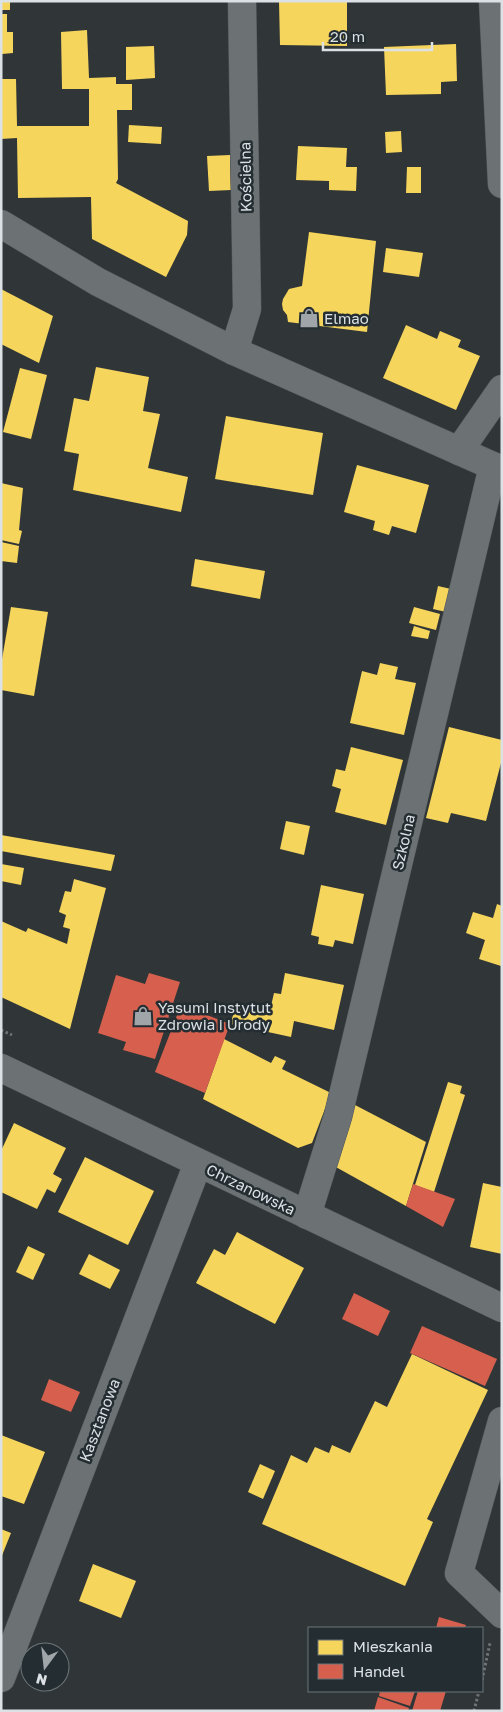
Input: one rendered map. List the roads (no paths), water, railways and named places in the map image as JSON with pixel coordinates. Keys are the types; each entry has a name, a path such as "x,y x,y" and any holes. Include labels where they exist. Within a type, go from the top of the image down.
{"street":[{"name":"Kościelna","path":"234,351 247,309 242,1"},
{"path":"493,1 502,184"},
{"path":"1,224 98,282 234,351 497,468"},
{"path":"459,451 502,389"},
{"name":"Szkolna","path":"307,1215 338,1116 497,468"},
{"name":"Chrzanowska","path":"1,1068 502,1308"},
{"name":"Kasztanowa","path":"1,1678 198,1163"},
{"path":"502,1421 459,1573 502,1614"}],"place":[{"name":"Elmao","path":"309,318"},
{"name":"Yasumi Instytut Zdrowia i Urody","path":"143,1016"}]}
